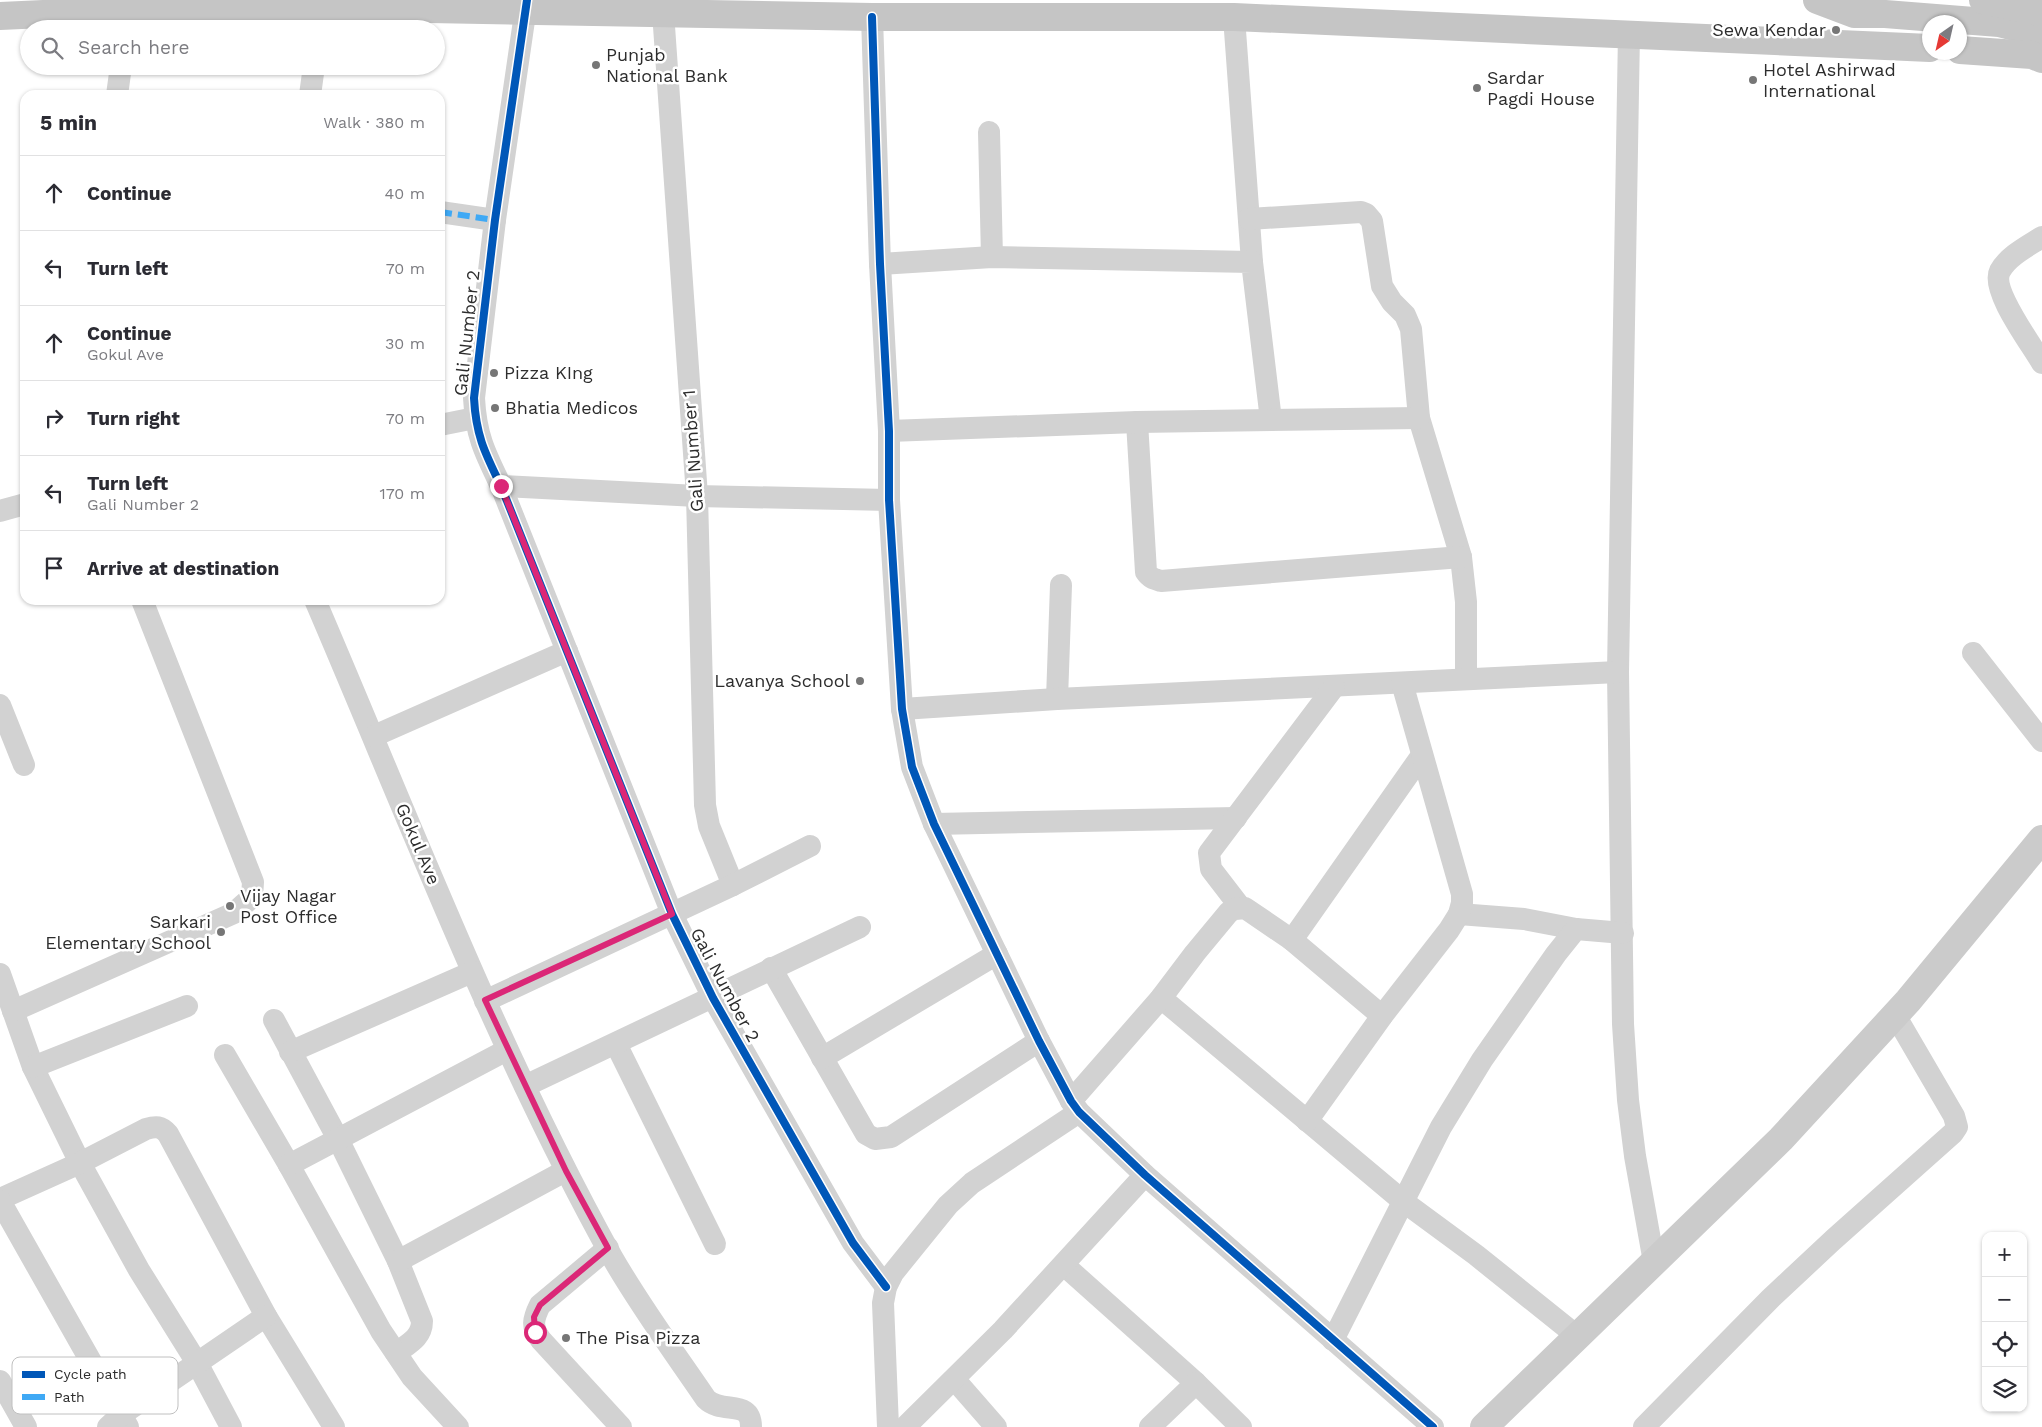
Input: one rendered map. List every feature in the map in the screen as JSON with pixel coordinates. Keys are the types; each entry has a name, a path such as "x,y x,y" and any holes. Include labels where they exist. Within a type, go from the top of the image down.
{"main road":[{"path":"1817,0 1854,14 1885,14 1999,23 2042,34"},
{"path":"1983,0 2042,12"},
{"path":"0,16 128,19 320,18 527,5 663,12 872,17 1234,17 1922,47"},
{"path":"1885,14 1886,45"},
{"path":"1967,50 2032,55 2042,59"}],"street":[{"name":"Gali Number 2","path":"527,5 495,220 474,398 475,418 480,441 501,486 672,914 713,998 853,1243 886,1287"},
{"name":"Gali Number 1","path":"663,12 697,496 705,805 710,826 733,885"},
{"path":"872,17 880,264 889,430 889,500 902,709 912,767 934,824 1039,1041 1075,1106 1145,1175 1433,1427"},
{"path":"1234,17 1252,262 1271,420"},
{"path":"1629,33 1618,672 1623,1024 1634,1156 1654,1262"},
{"path":"118,90 120,75"},
{"path":"311,90 313,75"},
{"path":"989,132 992,258"},
{"path":"1249,219 1361,212 1370,217 1382,286 1392,302 1406,316 1411,330 1419,418 1461,556 1466,602 1466,678"},
{"path":"445,213 495,220"},
{"path":"2042,237 2005,263 1999,272 1997,280 2000,292 2007,306 2042,363"},
{"path":"880,264 992,258 1252,262"},
{"path":"445,424 475,418"},
{"path":"889,430 1137,422 1419,418"},
{"path":"1137,422 1146,572 1155,580 1461,556"},
{"path":"501,486 697,496 889,500"},
{"path":"0,511 20,505"},
{"path":"1057,699 1061,585"},
{"path":"13,1011 234,913 252,897 253,882 144,605"},
{"name":"Gokul Ave","path":"317,605 472,972 507,1050 566,1171 608,1248 658,1330 706,1399 717,1407 740,1408 751,1419 751,1427"},
{"path":"374,736 567,651"},
{"path":"1973,653 2042,741"},
{"path":"902,709 1057,699 1618,672"},
{"path":"1307,1121 1382,1016 1449,930 1459,914 1462,903 1462,894 1402,683"},
{"path":"1241,908 1211,869 1209,853 1334,687"},
{"path":"0,705 24,765"},
{"path":"1292,940 1422,755"},
{"path":"934,824 1236,818"},
{"path":"1484,1427 1781,1139 1895,1015 2042,839"},
{"path":"485,1000 672,914 810,846"},
{"path":"888,1427 883,1303 886,1287 893,1273 948,1205 972,1183 1075,1106 1229,912 1245,908 1292,940 1382,1016"},
{"path":"1459,914 1524,919 1576,929 1623,933"},
{"path":"525,1086 860,927"},
{"path":"1333,1340 1441,1127 1482,1060 1556,954 1576,929"},
{"path":"822,1058 997,954"},
{"path":"771,968 866,1134 875,1139 892,1137 1039,1041"},
{"path":"290,1052 472,972"},
{"path":"0,974 33,1067 80,1163 139,1270 197,1363 231,1427"},
{"path":"1161,998 1404,1202 1476,1255 1577,1336"},
{"path":"33,1067 187,1006"},
{"path":"1644,1427 1771,1298 1953,1133 1957,1127 1954,1116 1895,1015"},
{"path":"274,1020 338,1139 398,1261 422,1321 422,1330 418,1337 396,1353"},
{"path":"616,1044 715,1244"},
{"path":"289,1165 507,1050"},
{"path":"225,1056 289,1165 381,1331 412,1377 458,1427"},
{"path":"84,1357 0,1200 80,1163 146,1129 155,1126 163,1128 266,1316 334,1427"},
{"path":"398,1261 566,1171"},
{"path":"905,1427 955,1380 1065,1266 1145,1175"},
{"path":"608,1248 540,1305 534,1317 533,1325 535,1332 541,1340 621,1427"},
{"path":"1065,1266 1241,1427"},
{"path":"178,1378 266,1316"},
{"path":"955,1380 996,1427"},
{"path":"0,1381 12,1402"},
{"path":"1150,1427 1196,1384"},
{"path":"19,1414 26,1427"},
{"path":"119,1423 131,1414"}],"marked path":[{"path":"445,213 495,220"}],"cycle path":[{"path":"527,0 495,220 474,398 479,434 672,914 713,998 853,1243 886,1287"},
{"path":"872,17 880,264 889,431 889,500 902,709 912,767 934,824 1039,1041 1071,1101 1079,1112 1145,1175 1433,1427"}],"place":[{"name":"Sewa Kendar","path":"1836,30"},
{"name":"Punjab National Bank","path":"596,65"},
{"name":"Hotel Ashirwad International","path":"1753,80"},
{"name":"Sardar Pagdi House","path":"1477,88"},
{"name":"Pizza KIng","path":"494,373"},
{"name":"Bhatia Medicos","path":"495,408"},
{"name":"Lavanya School","path":"860,681"},
{"name":"Vijay Nagar Post Office","path":"230,906"},
{"name":"Sarkari Elementary School","path":"221,932"},
{"name":"The Pisa Pizza","path":"566,1338"}],"route":[{"path":"501,486 672,914 485,1000 507,1050 566,1171 608,1248 540,1305 534,1317 533,1325 535,1332"}]}
